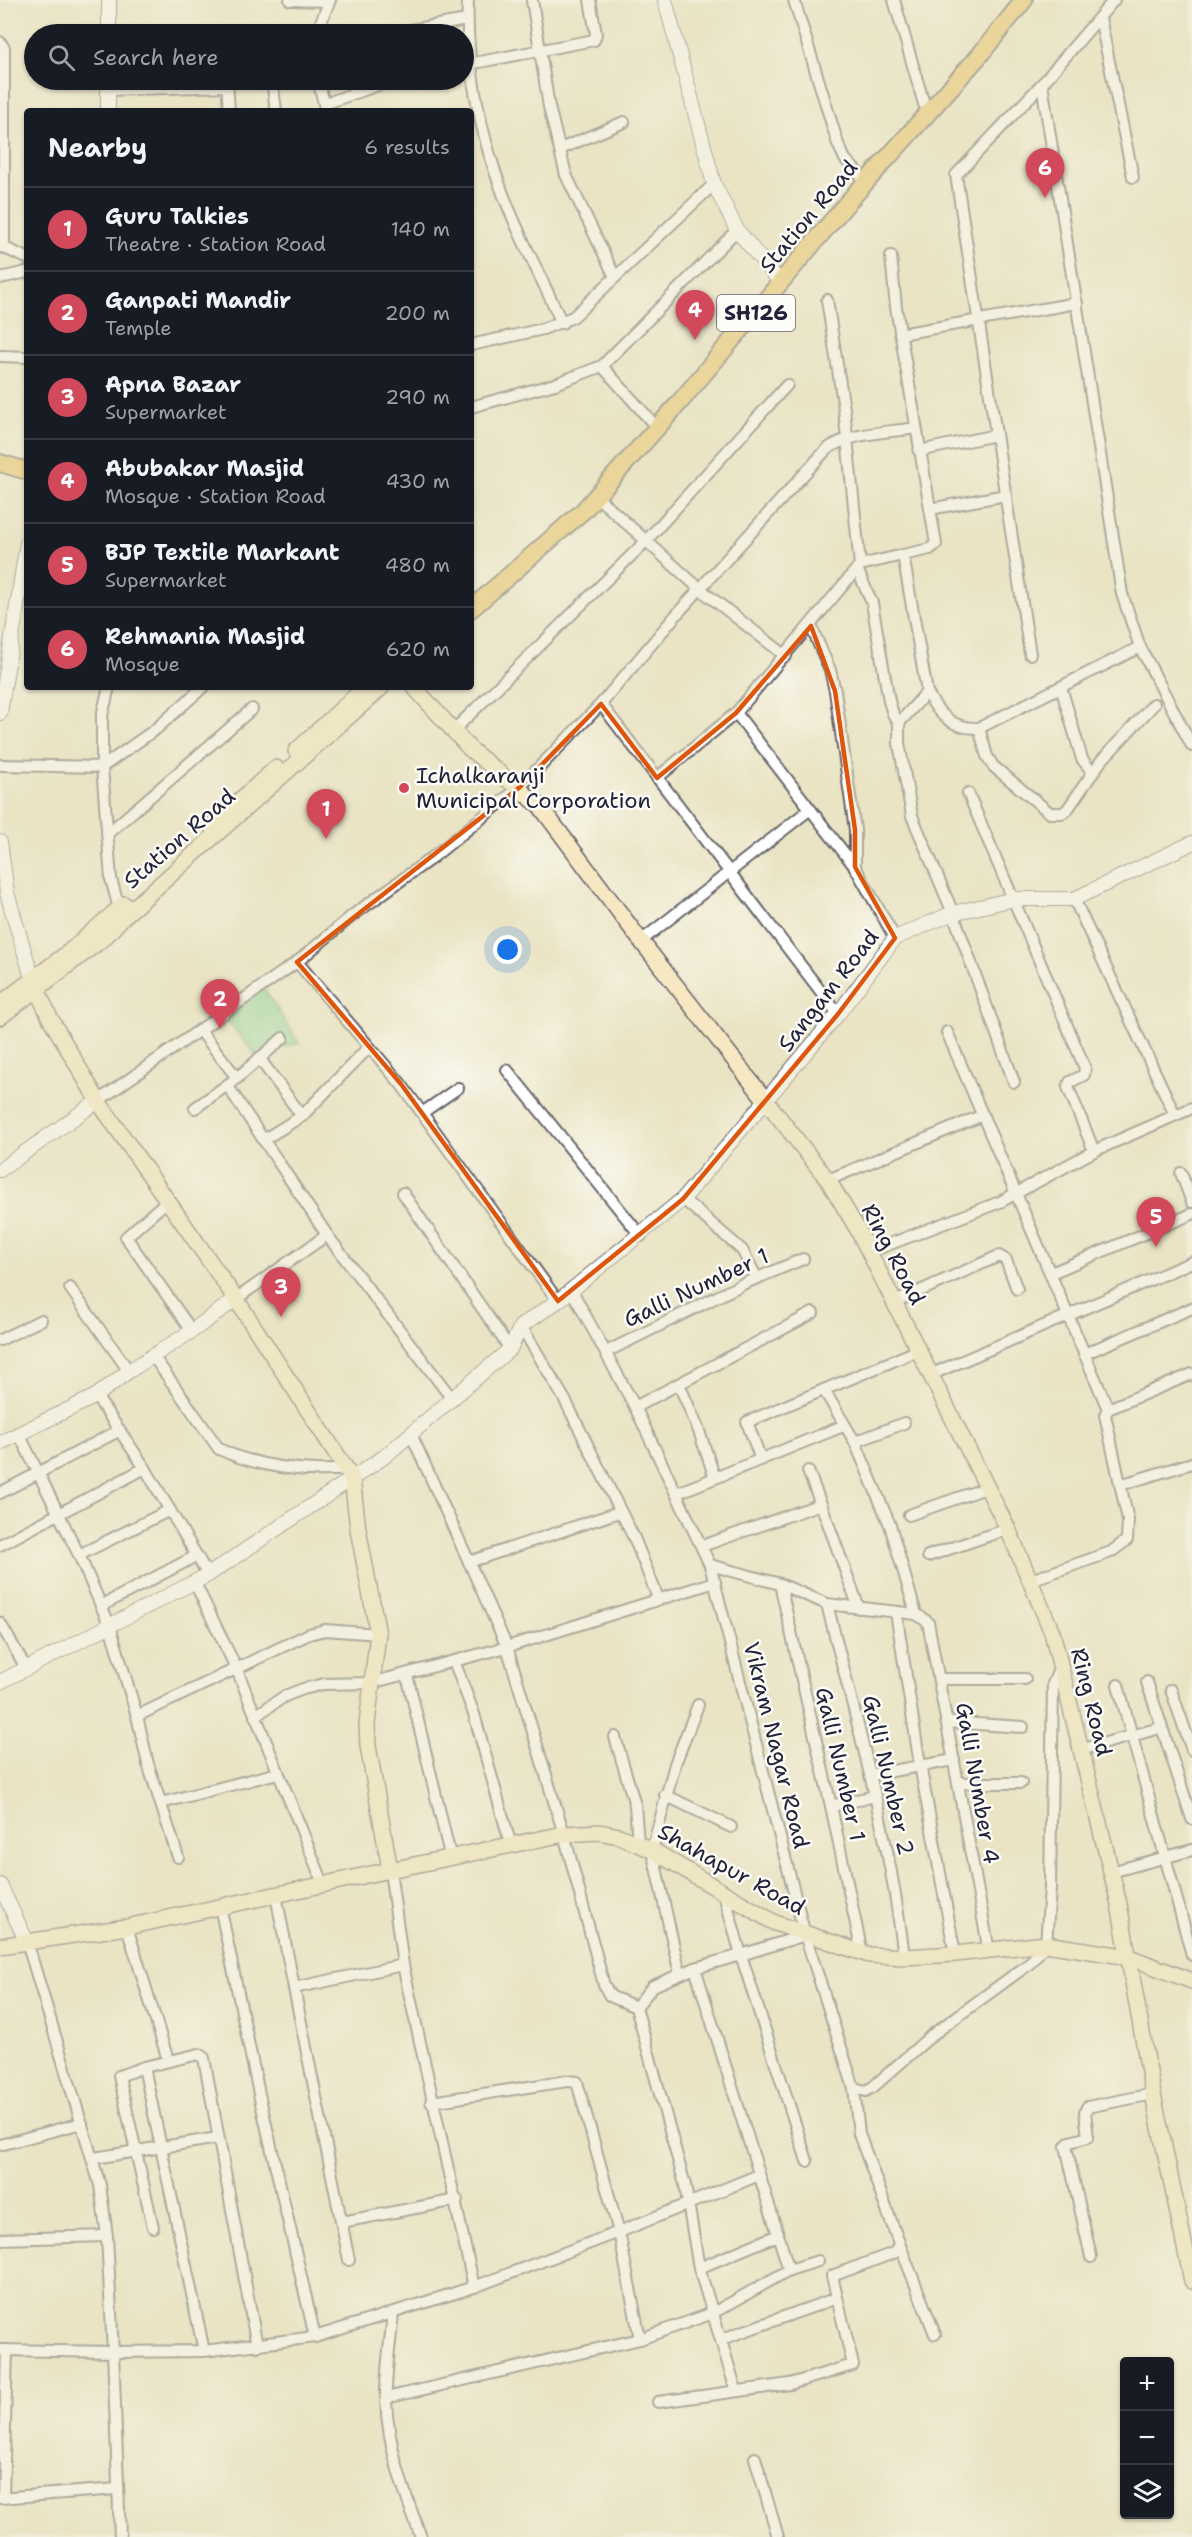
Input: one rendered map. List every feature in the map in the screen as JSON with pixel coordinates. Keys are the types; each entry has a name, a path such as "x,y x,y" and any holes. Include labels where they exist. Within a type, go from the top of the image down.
{"main road":[{"name":"Station Road","path":"474,606 571,524 596,496 778,280 860,175 924,105 1014,0"},
{"name":"Station Road","path":"474,593 574,506 979,56 1024,0"},
{"path":"0,463 24,470"},
{"name":"Station Road","path":"121,913 362,690"},
{"name":"Station Road","path":"0,1017 379,690"},
{"name":"Ring Road","path":"417,690 453,731 540,806 641,941 828,1180 895,1302 1008,1529 1052,1632 1111,1872 1153,2094 1192,2281"},
{"name":"Station Road","path":"0,1004 35,986"},
{"path":"35,986 98,1101 236,1299 350,1474 378,1634 367,1714 368,1746 390,1870"},
{"name":"Shahapur Road","path":"0,1946 127,1927 323,1883 451,1859 564,1834 598,1832 638,1843 652,1850 775,1923 862,1953 904,1957 989,1952 1046,1944 1129,1958 1192,1981"}],"street":[{"path":"109,0 109,24"},
{"path":"290,0 330,1 320,24"},
{"path":"467,24 468,0"},
{"path":"532,0 549,107 566,175 615,277"},
{"path":"474,63 594,40 596,34 590,0"},
{"path":"665,0 714,184 737,230 778,280"},
{"path":"794,0 838,144 845,159 860,175"},
{"path":"894,0 924,105"},
{"path":"1030,654 976,320 956,175 1041,84 1114,0"},
{"path":"1100,18 1133,177"},
{"path":"444,24 467,20"},
{"path":"0,42 4,48 2,247 24,257"},
{"path":"1041,84 1122,594 1140,647 1192,746"},
{"path":"474,88 503,193 562,324"},
{"path":"108,90 108,108"},
{"path":"228,90 229,108"},
{"path":"273,90 276,108"},
{"path":"321,90 325,107 368,90"},
{"path":"560,149 624,122"},
{"path":"474,344 562,324 573,317 714,184"},
{"path":"474,406 555,384 602,366 737,230"},
{"path":"657,778 736,713 859,568 930,549 936,544 900,334 891,256"},
{"path":"0,278 24,273"},
{"path":"827,300 847,439 859,568 872,603 890,701 899,723 899,743 912,816 952,913 1014,1082"},
{"path":"900,334 1077,303"},
{"path":"0,356 24,357"},
{"path":"602,366 651,421"},
{"path":"453,731 645,542 787,385"},
{"path":"0,1170 297,962 353,915 433,857 520,787 601,704 700,589 826,450 847,439 915,428"},
{"path":"919,451 996,435"},
{"path":"930,508 1006,495"},
{"path":"596,496 700,589 786,656"},
{"path":"903,555 927,692 935,710 952,723 968,728 979,728 1140,647"},
{"path":"0,704 23,593"},
{"path":"811,626 830,670 835,691 855,830 855,867"},
{"path":"1061,687 1082,759 1093,773"},
{"path":"108,690 102,716 102,767 111,879 121,913"},
{"path":"0,765 102,767 156,729 200,690"},
{"path":"899,723 927,692"},
{"path":"601,704 838,1014"},
{"path":"979,728 987,756 993,766 1050,813 1062,813 1067,810 1093,773 1154,704"},
{"path":"107,834 252,709"},
{"path":"736,713 855,867 895,938"},
{"path":"968,793 1085,1068 1084,1075 1070,1082 1068,1087 1094,1150"},
{"path":"641,941 809,810"},
{"path":"0,842 3,894 35,986"},
{"name":"Sangam Road","path":"522,1326 641,1236 683,1199 838,1014 895,938 952,913 1014,899 1074,899 1192,843"},
{"path":"1074,899 1175,1115"},
{"path":"297,962 422,1113 558,1301"},
{"path":"200,1030 237,1078"},
{"path":"948,1032 1108,1409 1105,1425 1129,1534 1122,1546 1031,1580"},
{"path":"195,1108 237,1078 283,1038"},
{"path":"263,1140 303,1116 369,1047"},
{"path":"259,1058 303,1116"},
{"path":"507,1070 641,1236"},
{"path":"227,1084 327,1234 453,1400"},
{"path":"422,1113 458,1088"},
{"path":"869,1252 1000,1202 1094,1150 1192,1108"},
{"path":"828,1180 983,1115"},
{"path":"1181,1173 1192,1202"},
{"path":"403,1193 510,1349"},
{"path":"683,1199 742,1250 757,1278"},
{"path":"167,1201 126,1237 192,1331"},
{"path":"1051,1273 1192,1214"},
{"path":"0,1443 96,1396 129,1371 192,1331 327,1234"},
{"path":"895,1302 999,1256 1006,1260 1017,1289"},
{"name":"Galli Number 1","path":"606,1352 757,1278 803,1259"},
{"path":"930,1375 1192,1262"},
{"path":"70,1288 129,1371"},
{"name":"Vikram Nagar Road","path":"571,1289 635,1407 710,1565 805,1935 825,2005 854,2088 859,2134 934,2334"},
{"path":"1083,1354 1192,1308"},
{"path":"635,1407 813,1313"},
{"path":"0,1340 41,1320"},
{"path":"0,1682 195,1583 350,1474 384,1457 510,1349 522,1326"},
{"path":"522,1326 565,1400 635,1540 658,1598"},
{"path":"761,1460 747,1422 919,1350"},
{"path":"153,1356 219,1449 233,1456 315,1472 350,1474"},
{"path":"1108,1409 1192,1374"},
{"path":"679,1384 699,1431 715,1478"},
{"path":"710,1565 780,1584 828,1604 916,1614 890,1525 855,1442 843,1426 824,1390"},
{"path":"96,1396 145,1468 208,1575"},
{"path":"855,1442 904,1423"},
{"path":"677,1493 843,1426"},
{"path":"0,1493 120,1430"},
{"path":"19,1434 40,1472 110,1626 160,1803 178,1857"},
{"path":"411,1434 507,1647 564,1834 604,1985 610,1996 636,2007"},
{"path":"1120,1485 1192,1463"},
{"path":"0,1545 145,1468"},
{"path":"808,1471 859,1608"},
{"path":"909,1515 986,1488"},
{"path":"702,1546 821,1504"},
{"path":"79,1555 170,1510"},
{"path":"469,1562 619,1512"},
{"path":"928,1556 1008,1529"},
{"path":"101,1606 196,1556"},
{"path":"255,1716 285,1696 303,1689 324,1684 371,1683 406,1675 507,1647 715,1582"},
{"path":"195,1583 237,1670 323,1883"},
{"name":"Galli Number 1","path":"780,1584 862,1953"},
{"name":"Galli Number 2","path":"828,1604 875,1796 897,1901 904,1957"},
{"path":"896,1612 921,1765 956,1954"},
{"name":"Galli Number 4","path":"916,1614 928,1622 989,1952"},
{"path":"0,1623 26,1668"},
{"path":"137,1716 309,1634 325,1630 378,1634"},
{"path":"454,1661 474,1714 511,1846"},
{"path":"854,2088 866,2091 873,2087 932,2035 1029,1964 1046,1944 1050,1888 1053,1684 1060,1666"},
{"path":"406,1675 451,1859"},
{"path":"940,1679 1026,1679"},
{"path":"1147,1682 1160,1728 1192,1819"},
{"path":"1118,1685 1192,1955"},
{"path":"1171,1690 1192,1750"},
{"path":"680,1974 652,1850 665,1795 698,1705"},
{"path":"946,1722 1023,1727"},
{"path":"1080,1750 1160,1728"},
{"path":"615,1737 635,1805 638,1843"},
{"path":"870,1775 954,1760"},
{"path":"160,1803 278,1773"},
{"path":"958,1783 1021,1783"},
{"path":"665,1795 731,1827"},
{"path":"831,1806 875,1796"},
{"path":"1111,1872 1192,1850"},
{"path":"390,1870 403,1965 431,2102 457,2200 474,2287"},
{"path":"0,1885 27,1942 94,2158 107,2236 120,2537"},
{"path":"724,1894 741,1955 807,2162"},
{"path":"276,1895 349,2260"},
{"path":"220,1906 259,2094 315,2337"},
{"path":"127,1927 168,2060"},
{"path":"636,2007 653,1986 680,1974 805,1935"},
{"path":"294,1988 403,1965"},
{"path":"695,1968 789,2270"},
{"path":"636,2007 688,2202 699,2268 736,2390"},
{"path":"153,2227 119,2076 168,2060 199,2054 204,2058 257,2346"},
{"path":"144,2067 204,2351"},
{"path":"431,2102 567,2081 577,2082 620,2232 640,2339"},
{"path":"1091,2257 1066,2146 1070,2142 1088,2137 1085,2112 1087,2107 1153,2094"},
{"path":"0,2145 82,2123"},
{"path":"94,2158 218,2138"},
{"path":"117,2489 1,2498 3,2350 204,2351 315,2337 474,2287 620,2232 688,2202 759,2175"},
{"path":"342,2222 457,2200"},
{"path":"699,2268 777,2235"},
{"path":"0,2239 107,2236"},
{"path":"658,2402 790,2384 853,2365 832,2276 896,2252 899,2243"},
{"path":"386,2397 640,2339 713,2313 789,2270 818,2261"},
{"path":"722,2338 837,2298"},
{"path":"393,2313 386,2397 388,2422 393,2457 421,2537"},
{"path":"755,2458 778,2537"}],"highlighted area":[{"path":"811,626 835,691 855,830 855,867 895,938 838,1014 683,1199 558,1301 401,1084 297,962 520,787 601,704 657,778 736,713"}],"green space":[{"path":"262,986 299,1043 272,1050 262,1062 221,1014"}],"place":[{"name":"Rehmania Masjid","path":"1045,198"},
{"name":"Abubakar Masjid","path":"695,340"},
{"name":"Ichalkaranji Municipal Corporation","path":"404,788"},
{"name":"Guru Talkies","path":"326,839"},
{"name":"Ganpati Mandir","path":"220,1029"},
{"name":"BJP Textile Markant","path":"1156,1247"},
{"name":"Apna Bazar","path":"281,1317"}]}
